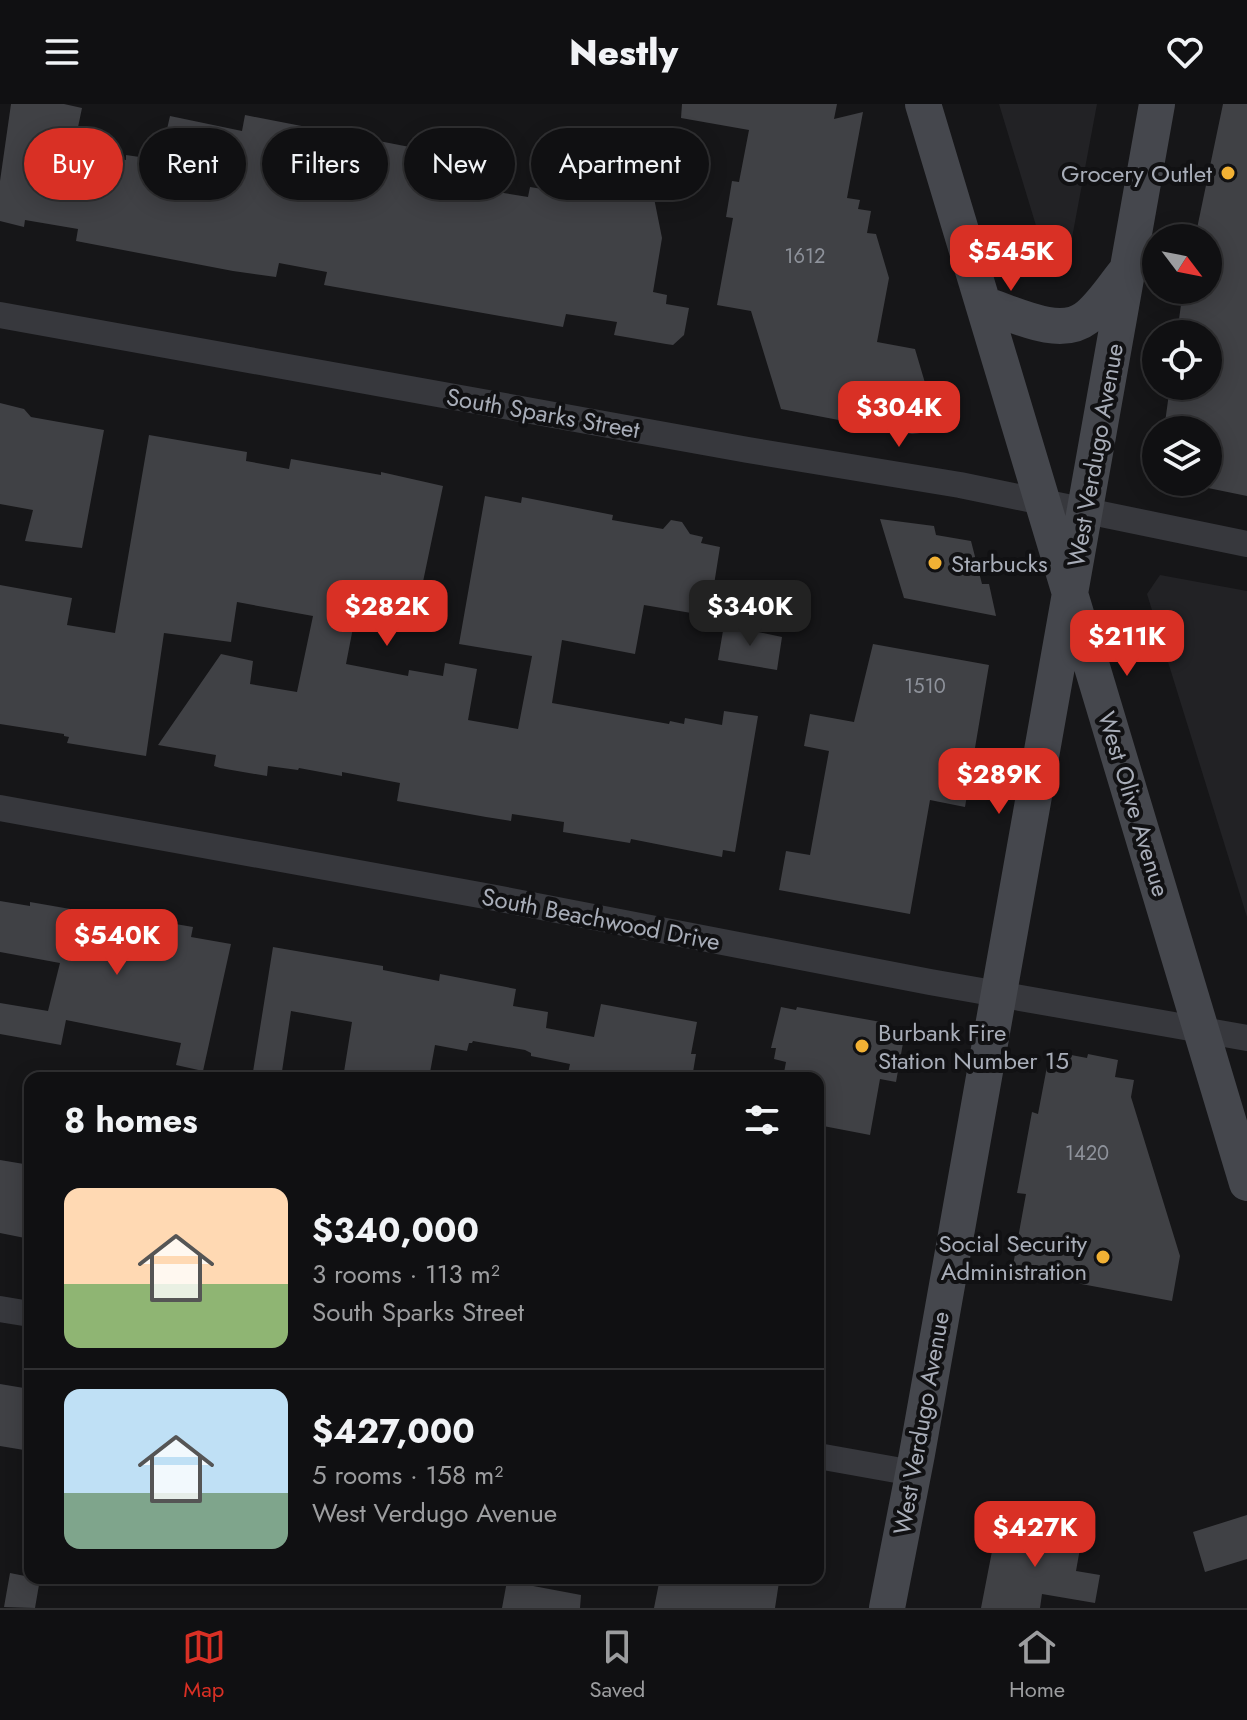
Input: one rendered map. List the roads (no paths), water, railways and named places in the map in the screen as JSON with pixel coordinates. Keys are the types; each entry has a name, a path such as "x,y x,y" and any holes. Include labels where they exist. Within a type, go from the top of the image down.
{"main road":[{"name":"West Olive Avenue","path":"923,104 1247,1183"},
{"name":"West Verdugo Avenue","path":"887,1608 1157,104"},
{"path":"983,304 1048,324 1067,326 1086,318 1129,268"}],"street":[{"name":"South Sparks Street","path":"0,315 1041,501 1247,544"},
{"name":"South Beachwood Drive","path":"0,808 485,896 998,995 1247,1038"},
{"path":"0,1309 24,1313"},
{"path":"824,1457 913,1473"}],"place":[{"name":"Grocery Outlet","path":"1228,173"},
{"name":"Starbucks","path":"935,563"},
{"name":"Burbank Fire Station Number 15","path":"862,1046"},
{"name":"Social Security Administration","path":"1103,1257"}]}
